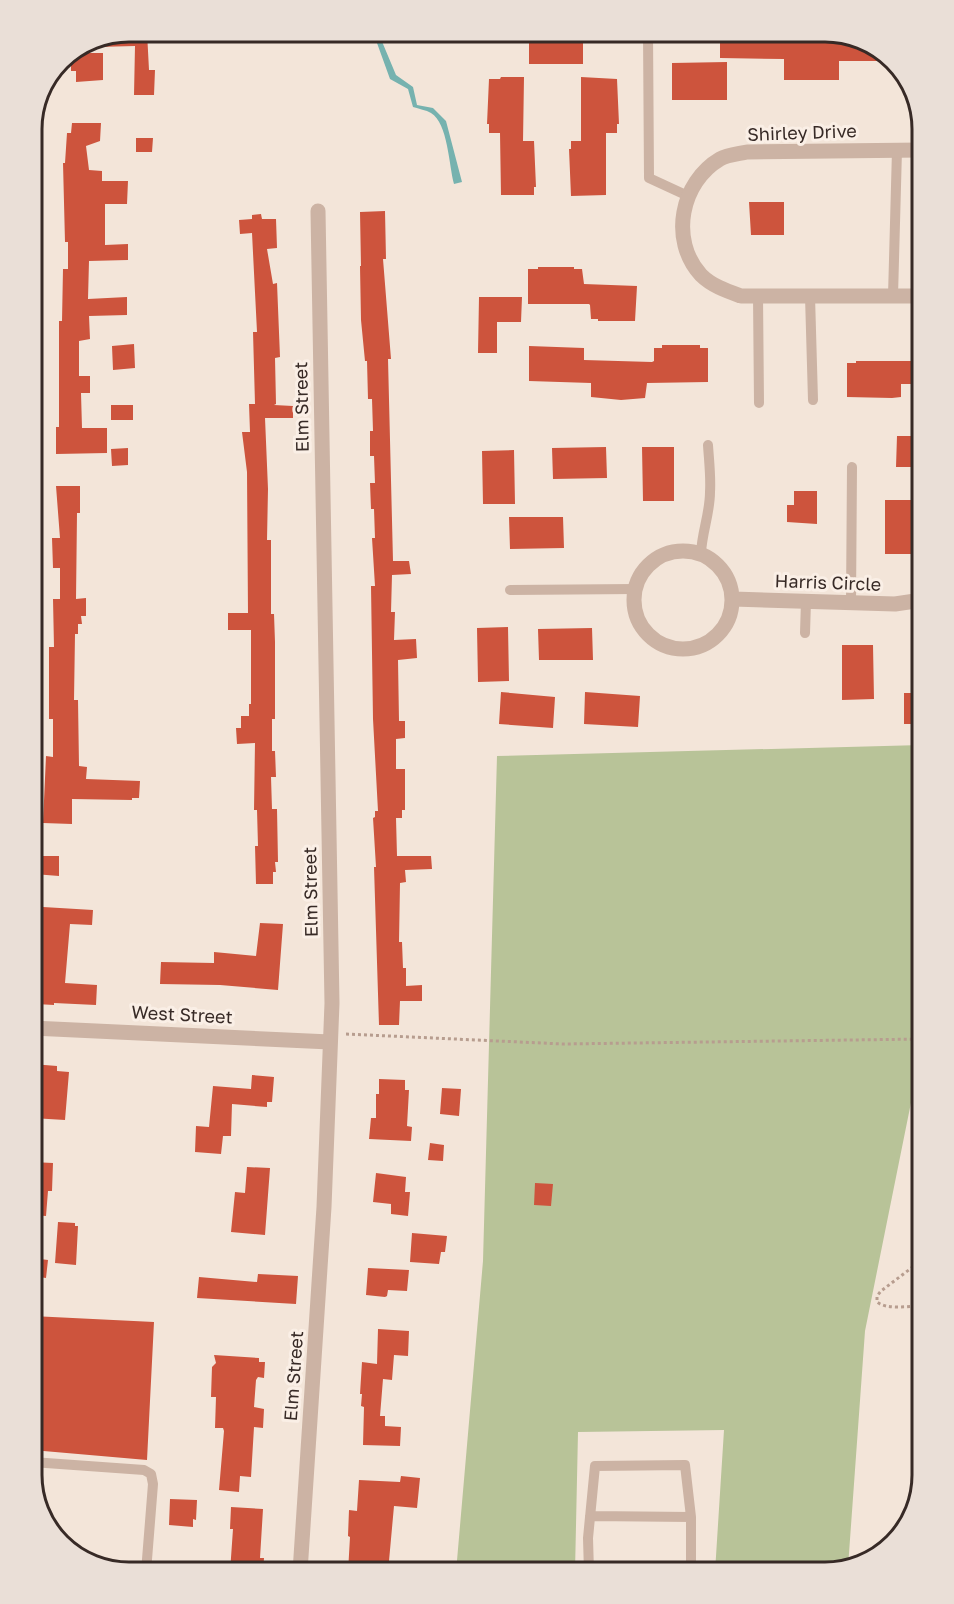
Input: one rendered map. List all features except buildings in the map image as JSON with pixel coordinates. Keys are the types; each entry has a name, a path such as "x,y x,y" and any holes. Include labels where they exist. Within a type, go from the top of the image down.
{"street":[{"name":"Shirley Drive","path":"912,150 747,152 722,158 702,173 688,196 684,209 683,232 688,255 701,275 721,289 741,296 912,296"},
{"name":"Elm Street","path":"301,1562 324,1207 330,1038 330,831 318,211"},
{"path":"682,550 701,553 718,564 729,580 733,599 729,618 719,635 703,646 684,650 664,646 648,636 637,620 633,600 637,581 647,565 663,554 682,550"},
{"name":"Harris Circle","path":"733,599 895,604 912,601"},
{"name":"West Street","path":"42,1028 330,1038"}],"lane":[{"path":"648,42 650,178 688,196"},
{"path":"893,296 897,150"},
{"path":"758,296 759,403"},
{"path":"810,296 813,400"},
{"path":"701,553 702,533 708,517 710,492 708,445"},
{"path":"851,603 852,467"},
{"path":"510,590 635,589"},
{"path":"805,633 806,602"},
{"path":"42,1463 144,1470 151,1474 153,1484 147,1562"},
{"path":"589,1562 588,1538 595,1466 685,1465 691,1517 691,1562"},
{"path":"590,1516 691,1517"}],"path":[{"path":"330,1038 563,1044 912,1039"},
{"path":"912,1268 881,1291 877,1296 877,1302 887,1306 912,1306"}],"green space":[{"path":"912,745 912,1098 865,1331 849,1558 825,1562 716,1562 724,1430 578,1432 575,1562 457,1562 483,1261 497,756"}],"water":[{"path":"377,42 382,42 396,75 413,87 417,105 433,108 446,121 462,182 454,184 447,146 437,118 429,112 413,107 408,89 390,79"}]}
